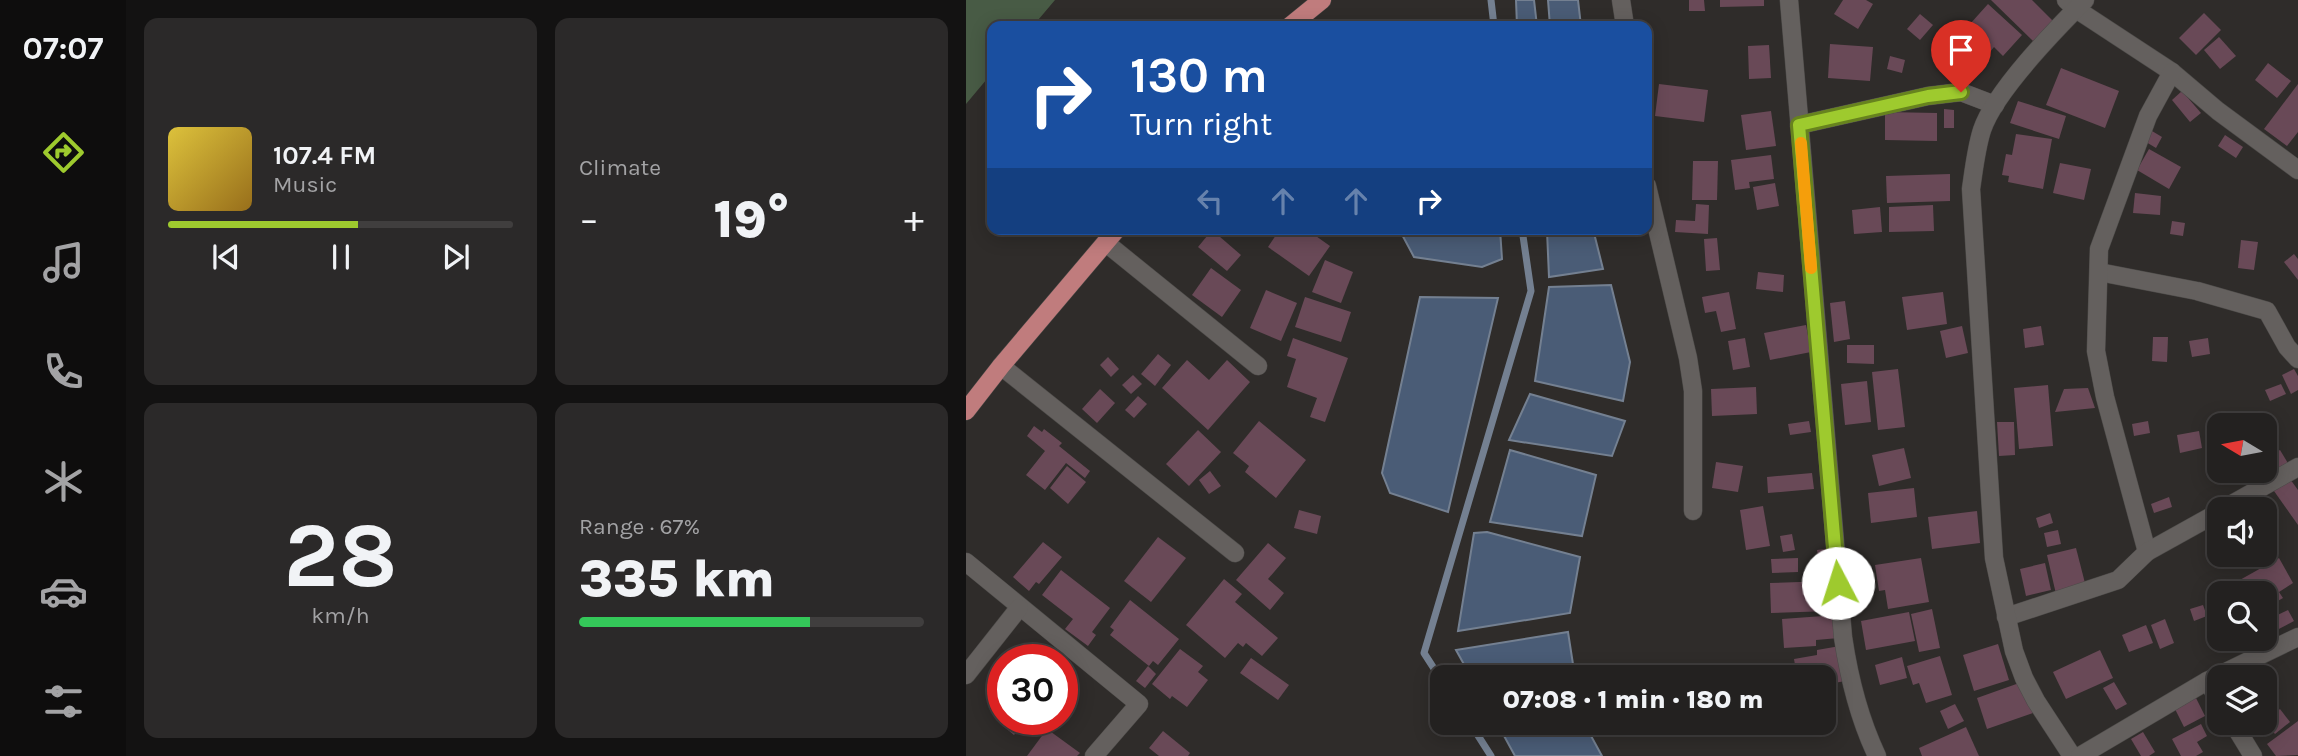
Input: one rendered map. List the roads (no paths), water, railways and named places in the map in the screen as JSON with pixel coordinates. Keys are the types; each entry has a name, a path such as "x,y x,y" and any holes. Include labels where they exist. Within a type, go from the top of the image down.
{"main road":[{"path":"1296,21 1322,0"},
{"path":"966,411 1112,236"}],"street":[{"path":"1621,0 1624,21"},
{"path":"1789,0 1843,636 1849,676 1867,735 1877,756"},
{"path":"2072,756 2024,678 2014,651 1993,558 1971,189 1982,129 2014,78 2076,3 2172,72 2218,111 2298,170"},
{"path":"2147,552 2105,397 2096,351 2099,249 2148,116 2172,72"},
{"path":"1799,125 1928,96 1961,92 1995,105"},
{"path":"1652,207 1693,391 1693,511"},
{"path":"1112,236 1258,366"},
{"path":"2099,272 2197,291 2267,311 2287,347 2298,359"},
{"path":"1001,366 1235,553"},
{"path":"2244,497 2298,467"},
{"path":"2006,617 2118,580 2147,552 2207,518"},
{"path":"966,562 1139,704 1094,756"},
{"path":"966,675 1020,608"},
{"path":"2240,665 2298,637"},
{"path":"2080,756 2207,681"},
{"path":"2240,735 2253,756"}],"water":[{"path":"1516,0 1534,0 1536,21 1517,21"},
{"path":"1548,0 1578,0 1580,21 1550,21"},
{"path":"1402,235 1500,235 1502,259 1482,267 1414,257"},
{"path":"1547,235 1594,235 1603,269 1549,277"},
{"path":"1611,285 1630,362 1623,401 1535,381 1549,287"},
{"path":"1420,297 1498,298 1448,512 1390,493 1382,473"},
{"path":"1530,394 1625,421 1612,456 1509,440"},
{"path":"1510,450 1596,475 1582,536 1490,522"},
{"path":"1487,532 1580,557 1570,613 1458,631 1474,533"},
{"path":"1568,632 1573,665 1464,665 1456,650"},
{"path":"1504,735 1591,735 1602,756 1515,756"}],"waterway":[{"path":"1491,0 1493,21"},
{"path":"1432,665 1424,653 1531,291 1523,235"},
{"path":"1478,735 1491,756"}]}
